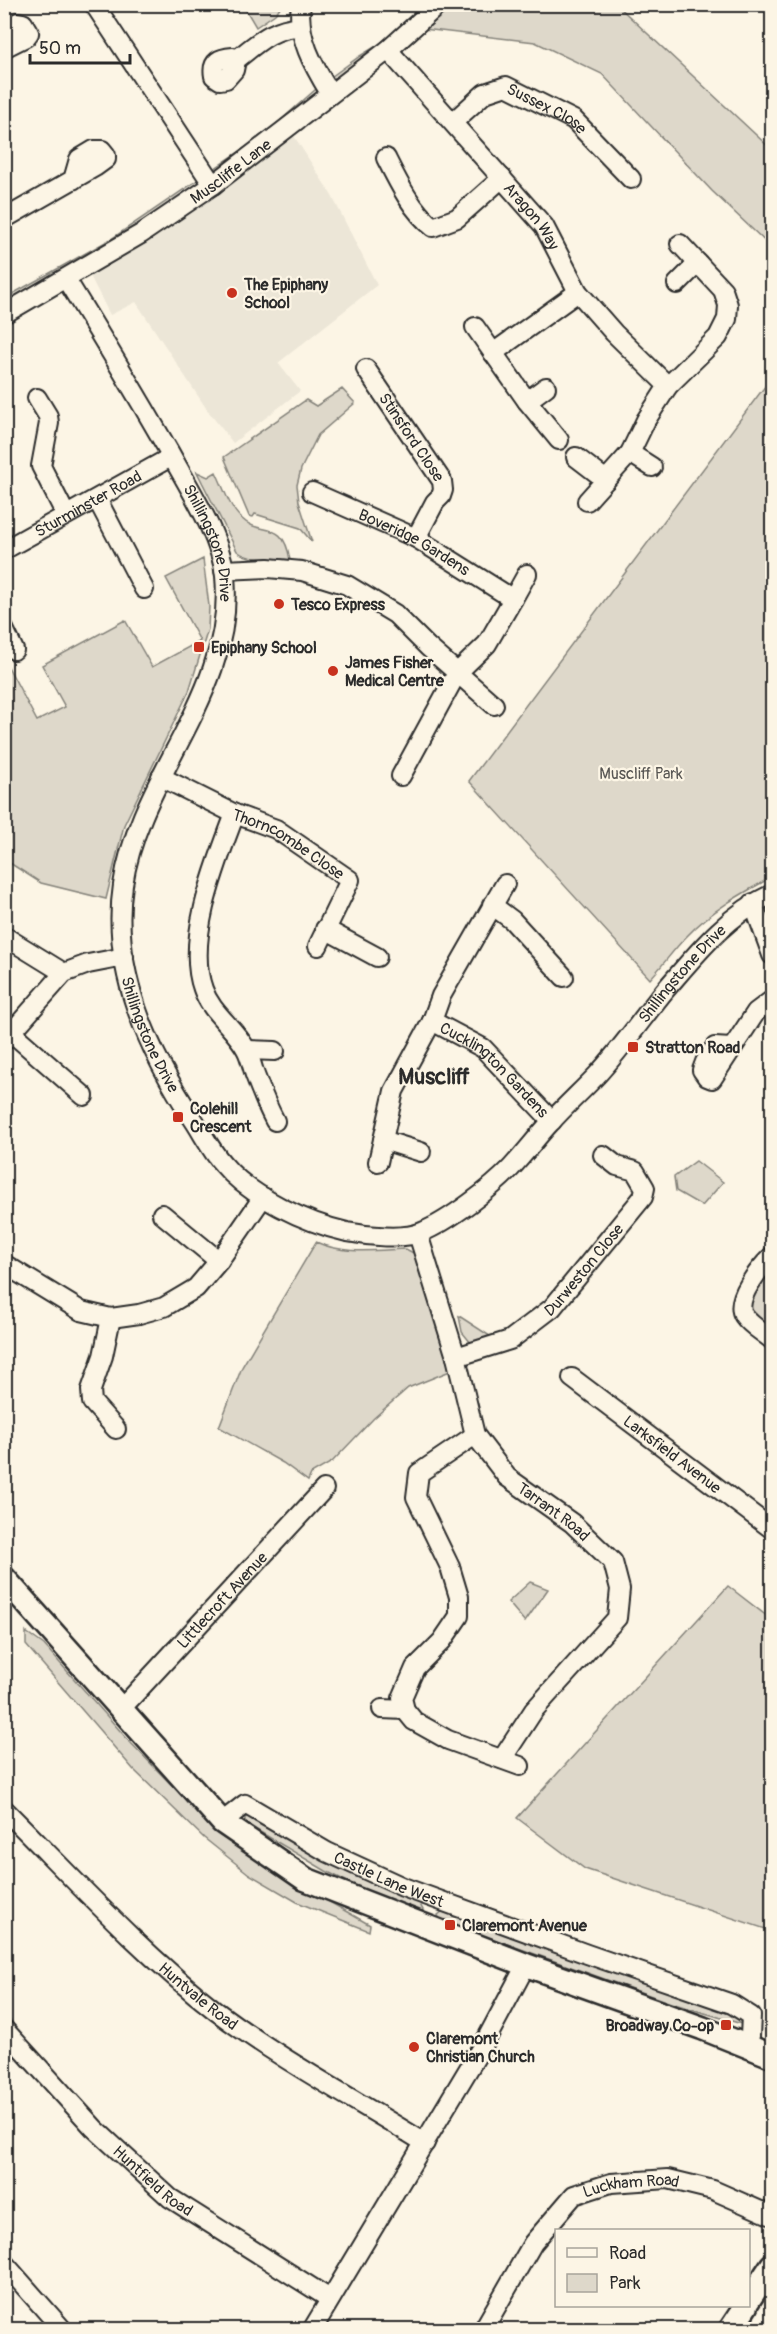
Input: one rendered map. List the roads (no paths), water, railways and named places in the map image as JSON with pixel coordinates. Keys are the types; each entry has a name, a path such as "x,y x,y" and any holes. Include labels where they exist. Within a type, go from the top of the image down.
{"main road":[{"name":"Castle Lane West","path":"5,1582 222,1822 305,1879 526,1965 702,2028 772,2056"},
{"name":"Castle Lane West","path":"702,2028 772,2041"},
{"path":"750,2298 772,2265"},
{"path":"730,2330 745,2307"}],"street":[{"path":"94,4 213,185"},
{"path":"301,4 301,27 310,58 330,93"},
{"name":"Muscliffe Lane","path":"4,314 141,234 213,185 388,50 439,4"},
{"path":"4,30 18,22 23,22 29,33 26,37 4,48"},
{"path":"236,60 265,37 288,26 301,27"},
{"name":"Aragon Way","path":"388,50 544,226 578,292 614,333 668,386"},
{"name":"Sussex Close","path":"453,122 485,93 506,86 574,120 631,180"},
{"path":"386,158 397,181 425,221 431,234 457,218 502,178"},
{"path":"4,219 74,180"},
{"path":"587,501 630,453 646,420 668,386 718,337 727,319 728,305 723,290 680,244"},
{"path":"676,284 698,263"},
{"name":"Shillingstone Drive","path":"66,279 113,353 171,457 214,537 224,570 226,600 224,628 213,669 197,709 141,817 130,849 119,922 133,1003 162,1068 224,1166 262,1197 320,1226 366,1236 418,1234 457,1210 508,1171 552,1121 600,1072 691,960 723,927 753,903 772,894"},
{"path":"493,353 578,292"},
{"path":"475,327 527,401 559,440"},
{"name":"Stinsford Close","path":"366,369 442,481 441,496 435,502 416,538"},
{"path":"527,401 546,387"},
{"path":"37,398 48,416 49,423 41,466 66,515"},
{"path":"630,453 652,467"},
{"name":"Sturminster Road","path":"4,550 171,457"},
{"path":"576,457 606,480"},
{"name":"Boveridge Gardens","path":"312,492 416,538 513,599"},
{"path":"98,499 144,589"},
{"path":"224,570 268,568 302,571 346,585 394,614 494,705"},
{"path":"401,776 458,673 488,644 527,574"},
{"path":"4,629 14,650"},
{"name":"Thorncombe Close","path":"161,777 234,814 276,829 350,880 322,938 377,957"},
{"path":"234,814 212,874 202,915 198,966 203,989 215,1012 247,1050 264,1102 275,1121"},
{"name":"Cucklington Gardens","path":"378,1162 394,1091 432,1022 441,996 505,884"},
{"path":"753,903 772,954"},
{"path":"492,905 512,920 564,976"},
{"path":"4,936 64,974"},
{"path":"84,1096 8,1037 64,974 88,964 124,957"},
{"path":"731,1048 756,1012 772,1000"},
{"name":"Cucklington Gardens","path":"432,1022 483,1048 552,1121"},
{"path":"247,1050 275,1051"},
{"path":"383,1140 421,1152"},
{"name":"Durweston Close","path":"456,1357 510,1340 552,1308 643,1197 645,1188 635,1171 617,1166 603,1155"},
{"path":"4,1264 81,1311 111,1318 139,1314 164,1307 196,1288 219,1262 262,1197"},
{"path":"162,1214 219,1262"},
{"name":"Tarrant Road","path":"418,1234 456,1357 475,1435 507,1477 572,1523 613,1562 620,1589 617,1618 534,1710 502,1759"},
{"path":"772,1256 746,1290 741,1306 744,1316 772,1340"},
{"path":"111,1318 103,1356 92,1390 92,1402 116,1429"},
{"name":"Larksfield Avenue","path":"572,1378 772,1529"},
{"path":"475,1435 419,1473 416,1497 450,1567 459,1597 459,1616 442,1641 415,1668 402,1698 405,1710 414,1721 448,1740 520,1766"},
{"name":"Littlecroft Avenue","path":"120,1710 324,1489"},
{"path":"382,1709 405,1710"},
{"name":"Castle Lane West","path":"222,1822 245,1804 327,1852 403,1887 732,2004 751,2016 750,2036"},
{"name":"Huntvale Road","path":"4,1809 136,1943 217,2011 291,2061 425,2143"},
{"path":"421,1925 434,1898"},
{"path":"312,2330 486,2040 526,1965"},
{"name":"Huntfield Road","path":"4,2029 94,2128 170,2198 330,2299"},
{"name":"Luckham Road","path":"483,2330 533,2242 574,2195 611,2183 668,2179 714,2190 772,2216"},
{"path":"4,2263 63,2330"}],"place":[{"name":"The Epiphany School","path":"232,293"},
{"name":"Tesco Express","path":"279,604"},
{"name":"Epiphany School","path":"199,647"},
{"name":"James Fisher Medical Centre","path":"333,671"},
{"name":"Stratton Road","path":"633,1047"},
{"name":"Colehill Crescent","path":"178,1117"},
{"name":"Claremont Avenue","path":"450,1925"},
{"name":"Broadway Co-op","path":"726,2025"},
{"name":"Claremont Christian Church","path":"414,2047"}],"district":[{"name":"Muscliff","path":"434,1076"}],"park label":[{"name":"Muscliff Park","path":"641,773"}]}
